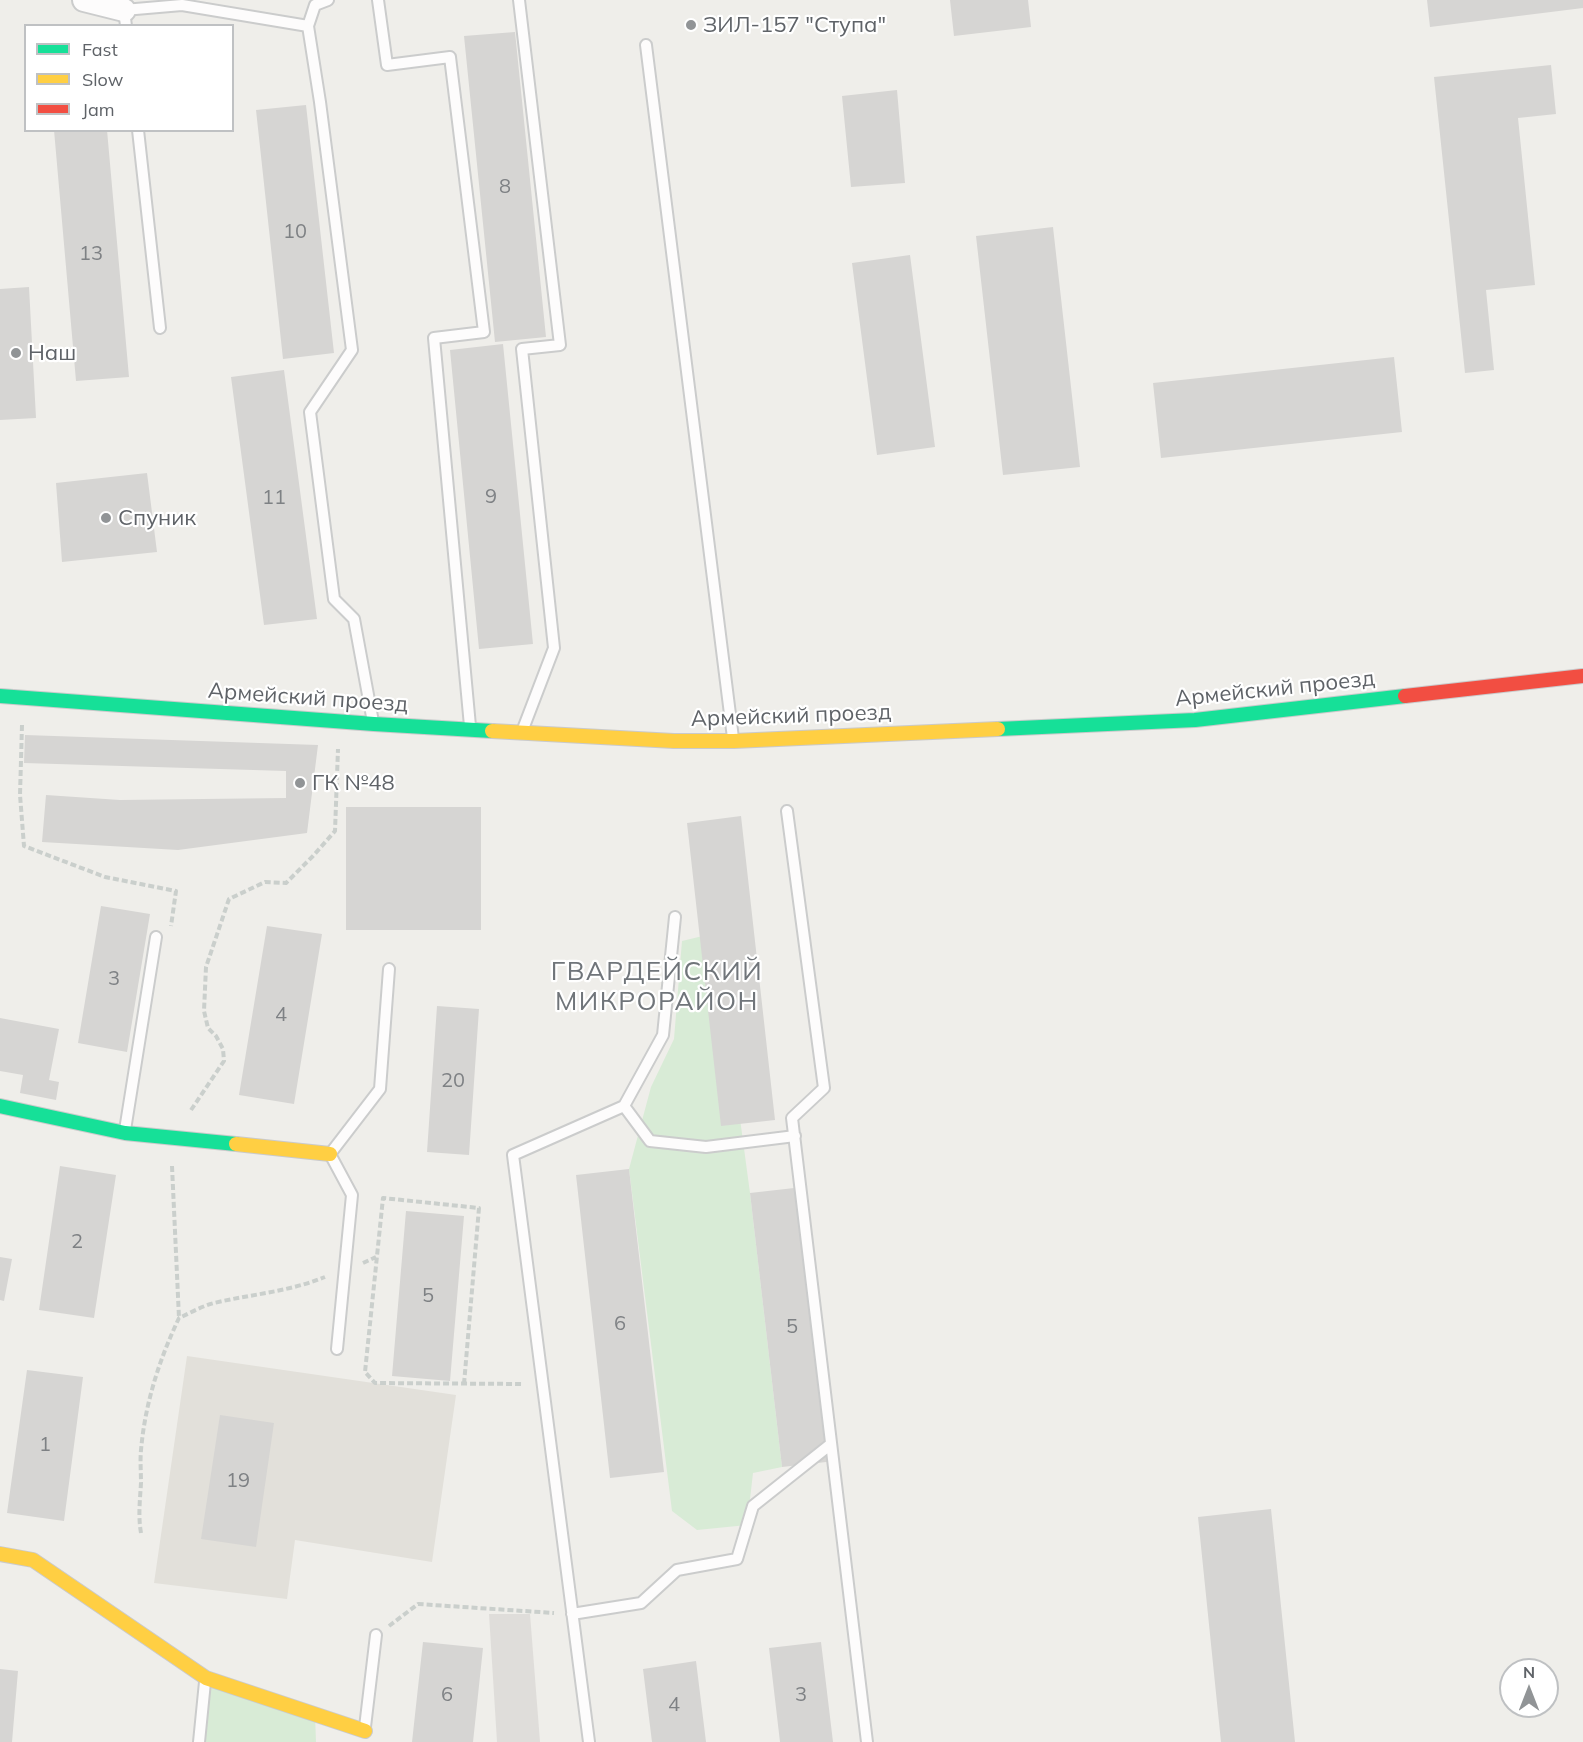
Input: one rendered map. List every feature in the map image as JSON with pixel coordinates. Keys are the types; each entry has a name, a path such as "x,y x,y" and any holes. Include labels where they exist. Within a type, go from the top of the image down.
{"street":[{"path":"84,0 125,18"},
{"name":"Армейский проезд","path":"0,696 339,722 674,741 734,741 1195,720 1583,676"},
{"path":"0,1106 125,1133 330,1154"},
{"path":"0,1554 33,1560 206,1678 364,1736"}],"lane":[{"path":"328,0 315,5 308,26 352,350 310,412 334,599 354,619 374,724"},
{"path":"378,0 387,64 450,57 483,332 434,338 471,730"},
{"path":"519,0 560,345 522,349 554,648 522,732"},
{"path":"125,18 182,5 308,26"},
{"path":"646,45 734,741"},
{"path":"138,132 160,328"},
{"path":"787,811 824,1088 792,1118 867,1742"},
{"path":"589,1742 513,1155 624,1106 663,1035 675,917"},
{"path":"125,1133 156,937"},
{"path":"337,1349 352,1195 330,1154 380,1089 389,969"},
{"path":"624,1106 650,1141 706,1147 795,1136"},
{"path":"572,1614 641,1604 677,1570 737,1559 753,1506 831,1444"},
{"path":"364,1736 376,1635"},
{"path":"199,1742 206,1678"}],"path":[{"path":"23,698 20,795 24,846 105,877 177,891 171,926"},
{"path":"141,1533 139,1520 141,1452 145,1416 167,1342 179,1318 172,1138 224,1061 223,1049 216,1036 208,1028 204,1011 206,966 229,899 265,882 286,883 335,831 339,722"},
{"path":"464,1384 479,1208 382,1198 365,1372 375,1383 464,1384 543,1384"},
{"path":"179,1318 211,1303 299,1286 376,1257"},
{"path":"376,1635 418,1604 572,1614"}],"shaded area":[{"path":"187,1356 456,1395 432,1562 295,1540 287,1599 154,1583"},
{"path":"489,1614 530,1614 540,1742 497,1742"}],"green space":[{"path":"715,933 750,1193 782,1467 753,1473 747,1525 697,1530 672,1511 629,1169 651,1087 674,1039 682,941"},
{"path":"206,1678 315,1714 316,1742 199,1742"}],"building":[{"path":"950,0 1028,0 1031,27 954,36"},
{"path":"1427,0 1583,0 1583,8 1430,27"},
{"path":"515,32 546,337 495,342 464,36"},
{"path":"1551,65 1556,114 1518,118 1535,285 1486,290 1494,370 1465,373 1434,77"},
{"path":"897,90 905,183 851,187 842,96"},
{"path":"306,105 334,353 283,359 256,110"},
{"path":"54,132 107,132 129,377 76,381"},
{"path":"1053,227 1080,467 1003,475 976,236"},
{"path":"910,255 935,447 877,455 852,263"},
{"name":"Наш","path":"29,287 36,418 0,420 0,289"},
{"path":"503,344 533,644 479,649 450,350"},
{"path":"1394,357 1402,432 1161,458 1153,383"},
{"path":"284,370 317,619 264,625 231,377"},
{"name":"Спуник","path":"147,473 157,552 62,562 56,483"},
{"name":"ГК №48","path":"25,735 318,745 307,833 178,850 42,842 46,795 120,800 286,798 286,771 24,763"},
{"path":"346,807 481,807 481,930 346,930"},
{"path":"741,816 775,1120 721,1126 687,823"},
{"path":"101,906 150,914 127,1052 78,1043"},
{"path":"267,926 322,934 294,1104 239,1095"},
{"path":"437,1006 479,1009 469,1155 427,1152"},
{"path":"0,1018 59,1029 49,1080 59,1082 56,1100 20,1093 23,1075 0,1071"},
{"path":"60,1166 116,1175 94,1318 39,1310"},
{"path":"629,1169 664,1472 610,1478 576,1175"},
{"path":"803,1187 835,1461 782,1467 750,1193"},
{"path":"406,1211 464,1216 450,1381 392,1376"},
{"path":"0,1257 12,1259 4,1301 0,1300"},
{"path":"27,1370 83,1377 64,1521 7,1513"},
{"path":"220,1415 274,1423 256,1547 201,1539"},
{"path":"1271,1509 1295,1742 1221,1742 1198,1517"},
{"path":"423,1642 483,1648 473,1742 412,1742"},
{"path":"821,1642 833,1742 780,1742 769,1648"},
{"path":"696,1661 706,1742 652,1742 643,1669"},
{"path":"0,1669 18,1671 12,1742 0,1742"}],"traffic: fast":[{"path":"0,696 492,731"},
{"path":"998,729 1195,720 1405,696"},
{"path":"0,1106 125,1133 236,1144"}],"traffic: slow":[{"path":"492,731 674,741 734,741 998,729"},
{"path":"236,1144 330,1154"},
{"path":"0,1554 33,1560 206,1678 365,1731"}],"traffic: jam":[{"path":"1405,696 1583,676"}],"place":[{"name":"ЗИЛ-157 \"Ступа\"","path":"691,25"},
{"name":"Наш","path":"16,353"},
{"name":"Спуник","path":"106,518"},
{"name":"ГК №48","path":"300,783"}],"district":[{"name":"ГВАРДЕЙСКИЙ МИКРОРАЙОН","path":"657,987"}]}
